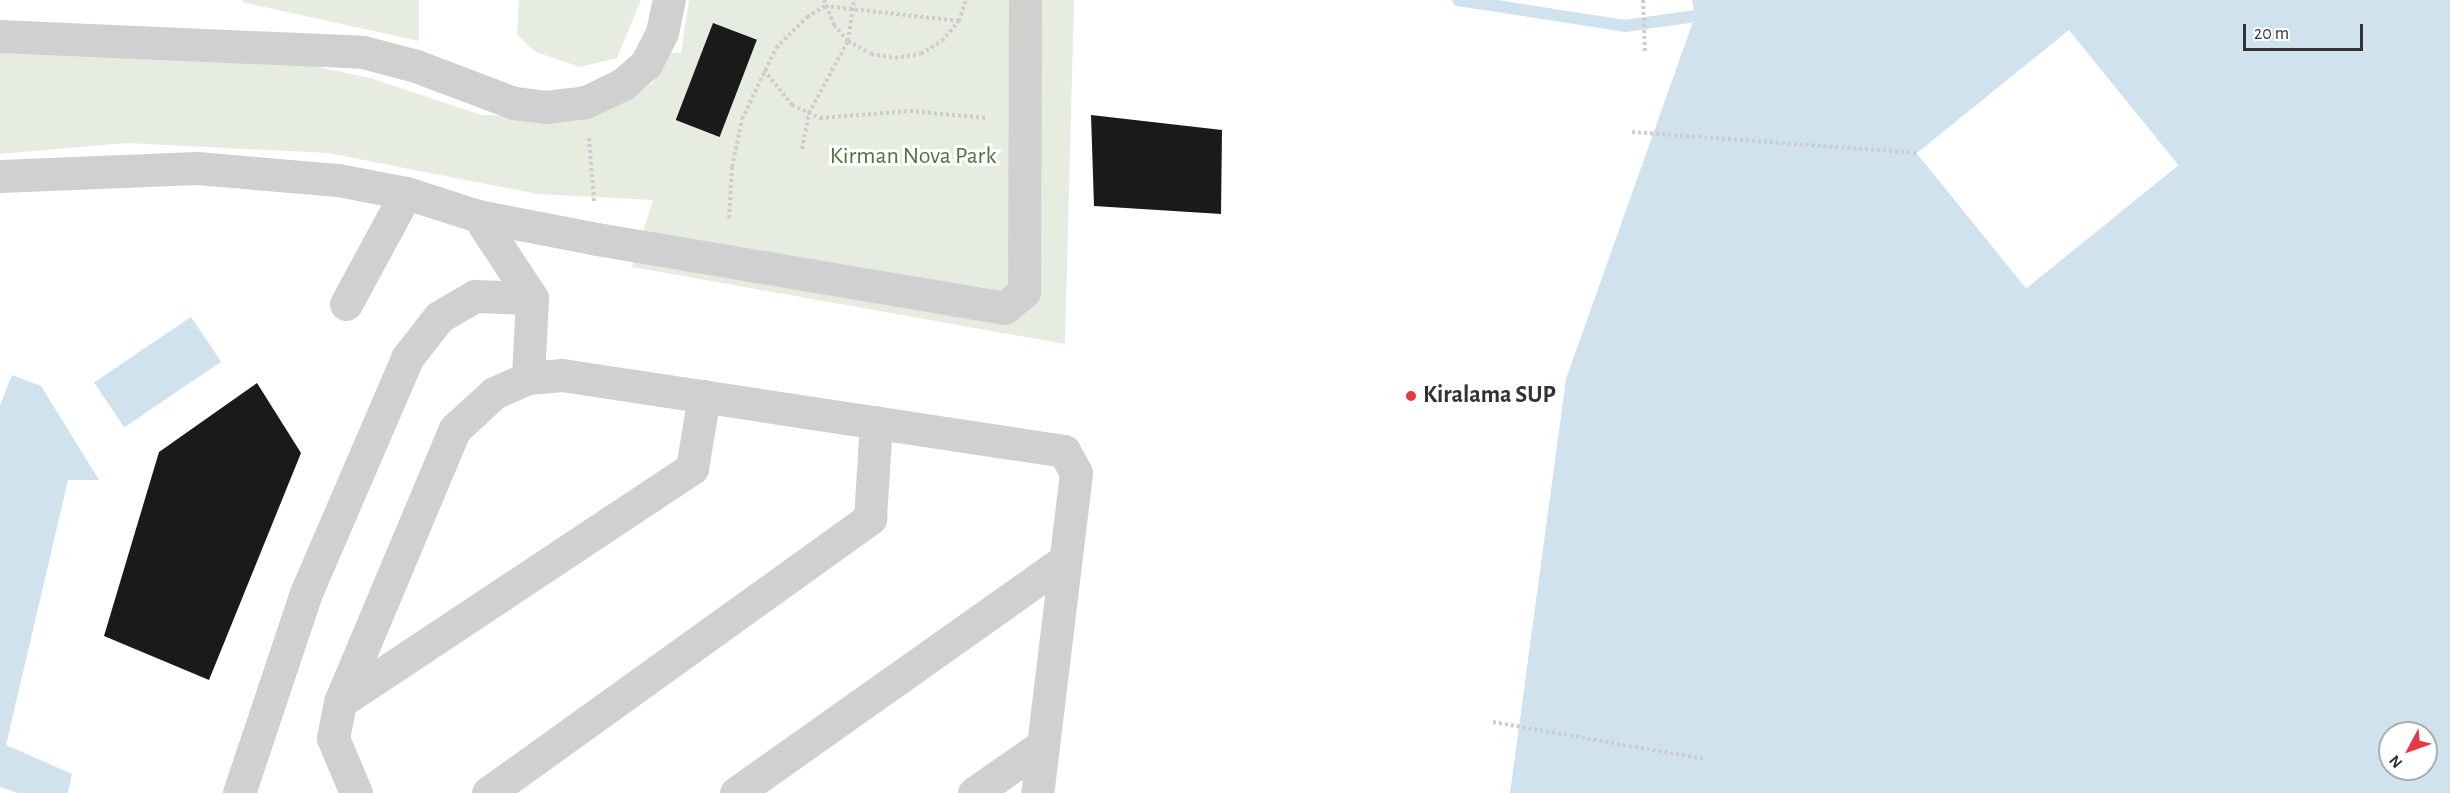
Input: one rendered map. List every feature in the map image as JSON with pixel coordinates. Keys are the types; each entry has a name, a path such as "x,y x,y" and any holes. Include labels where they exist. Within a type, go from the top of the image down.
{"street":[{"path":"0,36 363,52 416,66 514,104 545,107 586,102 623,84 646,64 662,32 669,0"},
{"path":"0,176 197,168 338,180 406,193 478,216 1004,308 1024,292 1025,0"},
{"path":"346,304 406,193"},
{"path":"478,216 532,298 528,378"},
{"path":"239,793 306,593 406,358 439,317 475,296 532,298"},
{"path":"356,793 333,738 340,702 455,429 494,393 528,378 562,375 1064,451 1076,473 1037,793"},
{"path":"340,702 692,468 704,396"},
{"path":"488,793 870,518 876,422"},
{"path":"736,793 1065,560"},
{"path":"974,793 1043,745"}],"path":[{"path":"824,0 825,6 848,41 879,55 921,54 942,40 959,21 966,0"},
{"path":"802,149 808,113 848,41 854,0"},
{"path":"1642,1 1645,51"},
{"path":"729,219 732,167 742,119 776,48 825,6 959,21"},
{"path":"764,70 792,105 820,118 910,111 1024,122"},
{"path":"586,102 592,184"},
{"path":"1632,132 1917,153"},
{"path":"1493,722 1704,759"}],"green space":[{"path":"242,0 419,0 419,41 242,2"},
{"path":"519,0 641,0 617,58 580,67 536,52 517,35"},
{"name":"Kirman Nova Park","path":"689,0 1074,0 1065,344 632,267 653,200 537,194 328,153 127,143 0,154 0,44 279,59 370,78 481,115 587,118 652,84 670,53 681,53"}],"water":[{"path":"1692,0 2450,0 2450,793 1510,793 1566,379 1695,16"},
{"path":"191,317 221,362 124,427 94,382"},
{"path":"12,375 41,386 99,480 68,480 6,745 72,774 68,793 18,793 0,787 0,405"}],"pier":[{"path":"2069,30 2179,165 2026,289 1917,153"}],"building":[{"path":"713,23 757,40 720,137 676,120"},
{"path":"1091,115 1222,130 1221,214 1094,206"},
{"path":"257,383 301,453 209,680 104,636 159,452"}],"waterway":[{"path":"1458,0 1625,26 1695,16"}],"place":[{"name":"Kiralama SUP","path":"1411,396"}]}
